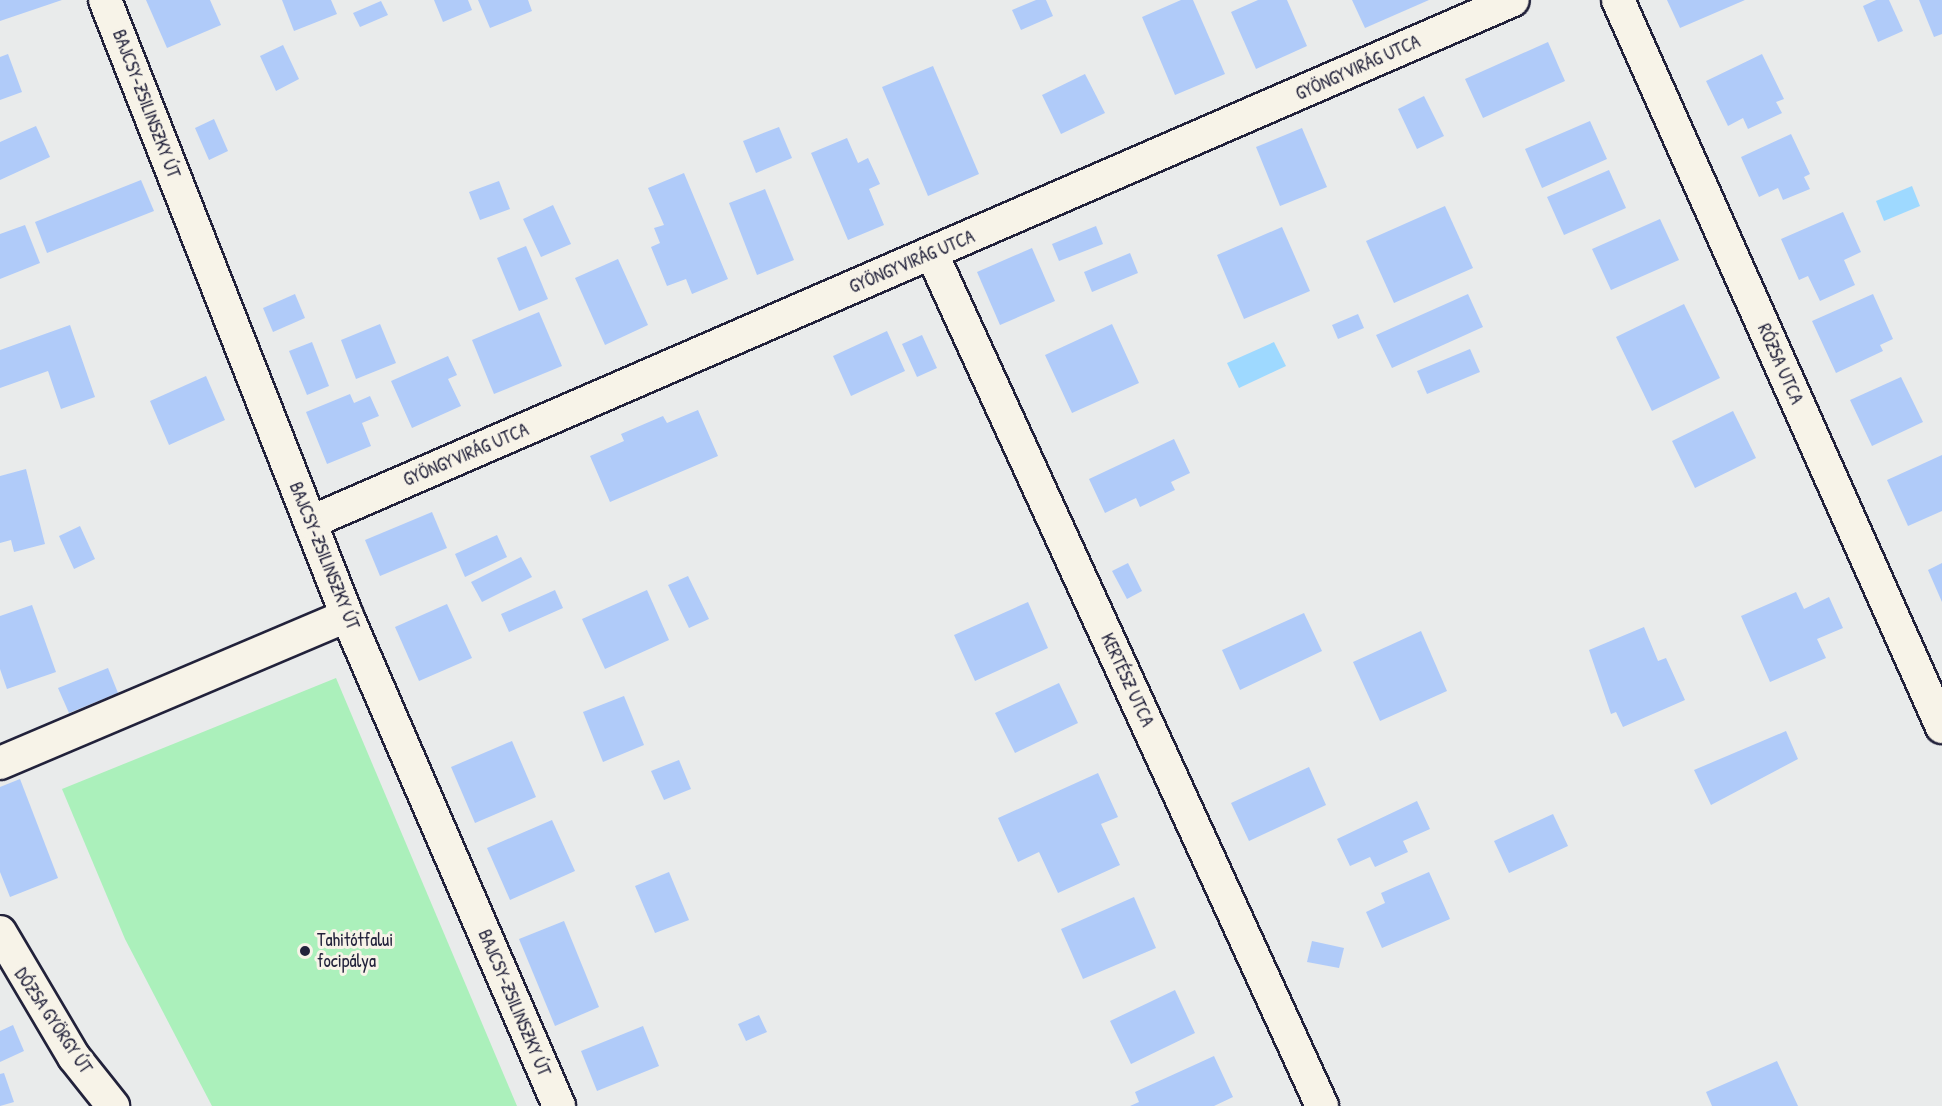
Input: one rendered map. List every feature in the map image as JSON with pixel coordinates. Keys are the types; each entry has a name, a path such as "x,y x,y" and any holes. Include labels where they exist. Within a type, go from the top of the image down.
{"street":[{"name":"BAJCSY-ZSILINSZKY ÚT","path":"105,0 347,616 559,1106"},
{"name":"GYÖNGYVIRÁG UTCA","path":"310,522 1513,0"},
{"name":"RÓZSA UTCA","path":"1618,0 1942,727"},
{"name":"KERTÉSZ UTCA","path":"932,254 1322,1106"},
{"path":"0,763 347,616"},
{"name":"DÓZSA GYÖRGY ÚT","path":"0,932 74,1057 113,1106"}],"green space":[{"name":"Tahitótfalui focipálya","path":"336,678 517,1106 212,1106 125,939 62,789"}],"water":[{"path":"1912,186 1920,206 1884,221 1876,201"},
{"path":"1274,342 1286,366 1239,388 1227,363"}],"building":[{"path":"0,0 62,0 0,21"},
{"path":"146,0 210,0 221,25 167,48"},
{"path":"282,0 331,0 337,14 294,31"},
{"path":"434,0 468,0 472,10 443,22"},
{"path":"478,0 528,0 532,11 490,28"},
{"path":"1036,0 1046,0 1053,16 1021,30 1012,10"},
{"path":"1181,0 1193,0 1225,74 1175,95 1142,17"},
{"path":"1258,0 1287,0 1307,46 1256,69 1231,12"},
{"path":"1352,0 1429,0 1365,28"},
{"path":"1667,0 1745,0 1680,28"},
{"path":"1876,0 1889,0 1903,31 1878,42 1863,6"},
{"path":"1919,0 1942,0 1942,34 1934,37"},
{"path":"381,1 388,15 360,27 353,13"},
{"path":"1548,42 1565,81 1483,118 1465,79"},
{"path":"283,45 299,79 276,91 260,56"},
{"path":"8,54 22,92 0,100 0,57"},
{"path":"1762,54 1784,99 1776,102 1782,113 1748,129 1743,118 1728,126 1706,81"},
{"path":"933,66 979,174 928,196 882,87"},
{"path":"1085,74 1105,113 1061,134 1042,95"},
{"path":"1424,96 1444,136 1417,149 1398,109"},
{"path":"214,119 228,151 209,160 195,128"},
{"path":"1590,121 1607,159 1542,188 1525,149"},
{"path":"36,126 50,157 0,180 0,142"},
{"path":"779,127 792,158 756,173 743,141"},
{"path":"1302,128 1327,187 1280,206 1256,147"},
{"path":"1791,134 1810,174 1804,177 1810,189 1783,200 1778,188 1759,197 1741,157"},
{"path":"847,138 858,163 868,158 880,184 869,189 884,225 848,240 811,153"},
{"path":"1609,170 1626,208 1564,235 1547,197"},
{"path":"684,173 728,279 692,294 686,279 667,286 651,247 660,243 654,228 664,225 648,188"},
{"path":"141,180 154,211 47,253 35,222"},
{"path":"499,181 510,209 480,220 469,192"},
{"path":"765,189 794,260 757,275 729,203"},
{"path":"553,205 571,244 541,257 523,219"},
{"path":"1445,206 1473,268 1394,303 1366,241"},
{"path":"1843,212 1861,252 1844,260 1855,285 1820,301 1808,276 1799,280 1781,239"},
{"path":"1660,219 1679,260 1611,290 1592,249"},
{"path":"25,225 40,263 0,279 0,234"},
{"path":"1096,226 1103,244 1059,261 1052,244"},
{"path":"1282,227 1310,291 1244,319 1217,255"},
{"path":"526,246 548,299 519,311 497,258"},
{"path":"1032,248 1055,301 1000,325 977,272"},
{"path":"1130,253 1138,273 1092,292 1084,272"},
{"path":"618,259 648,325 605,345 575,278"},
{"path":"295,294 305,318 273,332 263,308"},
{"path":"1468,294 1483,327 1392,368 1376,335"},
{"path":"1873,294 1893,339 1880,345 1883,351 1836,373 1812,321"},
{"path":"1684,304 1720,378 1652,411 1616,337"},
{"path":"539,312 562,366 494,394 472,340"},
{"path":"1358,314 1364,328 1338,339 1332,325"},
{"path":"380,324 396,363 356,379 341,340"},
{"path":"1112,324 1139,383 1072,413 1045,355"},
{"path":"70,325 95,397 61,409 48,371 0,388 0,350"},
{"path":"887,331 905,371 851,396 833,356"},
{"path":"922,335 937,368 917,377 902,344"},
{"path":"312,342 329,386 307,395 289,351"},
{"path":"1470,349 1480,372 1427,394 1417,371"},
{"path":"448,356 457,375 448,379 461,406 412,428 391,381"},
{"path":"206,376 225,420 169,445 150,401"},
{"path":"1901,377 1923,422 1872,446 1850,400"},
{"path":"350,394 354,403 370,396 379,416 362,423 371,446 327,464 306,412"},
{"path":"698,410 718,456 610,502 590,456 624,441 621,434 663,416 667,423"},
{"path":"1733,411 1756,458 1695,488 1672,441"},
{"path":"1174,439 1190,473 1171,482 1175,490 1140,507 1136,498 1105,513 1089,479"},
{"path":"1942,455 1942,511 1908,526 1887,480"},
{"path":"26,469 45,544 14,552 11,540 0,543 0,476"},
{"path":"432,512 447,548 380,576 365,540"},
{"path":"80,526 95,559 74,569 59,536"},
{"path":"497,535 507,557 465,577 455,554"},
{"path":"521,557 532,577 482,602 471,582"},
{"path":"1128,563 1142,591 1127,599 1112,571"},
{"path":"1942,563 1942,602 1928,570"},
{"path":"688,576 709,619 689,628 668,585"},
{"path":"555,590 563,608 509,632 501,614"},
{"path":"647,590 669,640 605,669 582,619"},
{"path":"1796,592 1804,609 1829,597 1843,628 1817,639 1826,658 1770,682 1741,616"},
{"path":"1028,602 1048,648 975,681 954,635"},
{"path":"447,604 472,658 419,681 395,627"},
{"path":"32,605 56,672 7,689 0,669 0,616"},
{"path":"1304,613 1322,651 1240,690 1222,650"},
{"path":"1644,627 1658,661 1666,658 1685,700 1623,727 1616,712 1611,714 1589,650"},
{"path":"1421,631 1447,691 1380,721 1353,662"},
{"path":"108,668 118,693 69,713 58,688"},
{"path":"1059,683 1078,723 1015,753 995,713"},
{"path":"624,696 644,745 603,762 583,712"},
{"path":"1786,731 1798,759 1711,805 1694,770"},
{"path":"512,741 536,797 475,823 451,767"},
{"path":"679,760 691,789 664,800 651,771"},
{"path":"1309,767 1326,805 1249,841 1231,803"},
{"path":"1098,773 1118,817 1101,824 1120,865 1058,893 1039,852 1018,862 998,818"},
{"path":"20,779 58,878 10,897 0,872 0,787"},
{"path":"1417,801 1430,829 1403,841 1408,852 1375,867 1370,857 1350,866 1337,839"},
{"path":"1553,814 1568,846 1509,873 1494,841"},
{"path":"552,820 575,871 510,900 487,848"},
{"path":"669,872 689,920 655,933 635,886"},
{"path":"1429,872 1450,919 1382,948 1366,912 1385,903 1381,893"},
{"path":"1134,897 1156,948 1083,979 1061,929"},
{"path":"564,921 599,1007 555,1026 519,939"},
{"path":"1312,941 1344,948 1339,968 1307,962"},
{"path":"1175,990 1195,1033 1131,1064 1110,1021"},
{"path":"759,1015 767,1032 746,1041 738,1024"},
{"path":"13,1025 24,1051 0,1062 0,1031"},
{"path":"643,1026 659,1066 597,1091 581,1051"},
{"path":"1214,1056 1233,1097 1214,1106 1130,1106 1139,1102 1135,1092"},
{"path":"1777,1061 1798,1106 1712,1106 1706,1092"},
{"path":"4,1073 14,1102 0,1106 0,1074"}],"place":[{"name":"Tahitótfalui focipálya","path":"305,951"}]}
